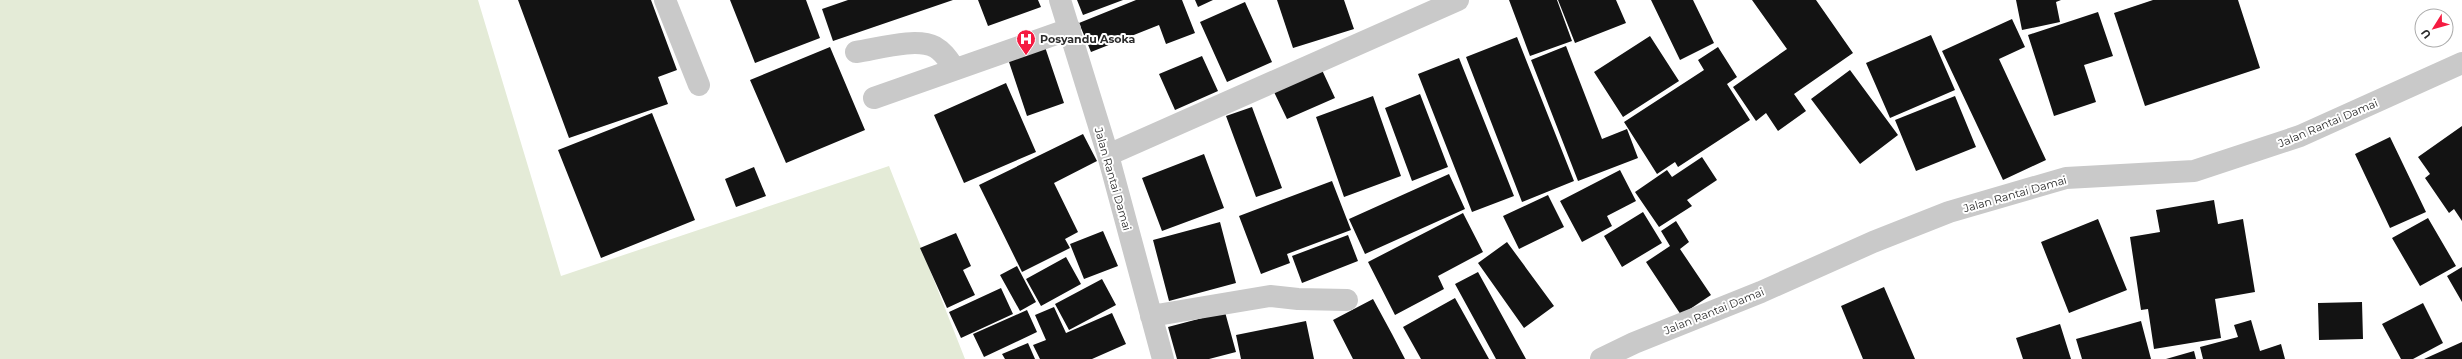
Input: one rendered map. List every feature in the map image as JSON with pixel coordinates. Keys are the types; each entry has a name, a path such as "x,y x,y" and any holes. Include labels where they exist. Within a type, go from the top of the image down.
{"street":[{"path":"665,0 699,85"},
{"name":"Jalan Rantai Damai","path":"1060,0 1108,155 1162,359"},
{"path":"1108,155 1458,0"},
{"path":"874,98 1070,29"},
{"path":"856,52 919,42 934,46 944,53 955,69"},
{"name":"Jalan Rantai Damai","path":"1601,359 1873,242 1949,212 2066,178 2194,171 2268,149 2462,63"},
{"path":"1151,316 1270,296 1298,299 1347,300"}],"green space":[{"path":"0,0 478,0 561,276 889,166 965,359 0,359"}],"building":[{"path":"518,0 651,0 677,70 658,77 668,104 569,138"},
{"path":"730,0 806,0 820,38 755,63"},
{"path":"848,0 953,0 833,41 822,9"},
{"path":"978,0 1038,0 1041,7 988,26"},
{"path":"1077,0 1123,0 1083,15"},
{"path":"1136,0 1182,0 1195,33 1166,44 1159,25 1091,52 1079,23"},
{"path":"1195,0 1213,0 1198,7"},
{"path":"1277,0 1344,0 1354,29 1293,48"},
{"path":"1509,0 1557,0 1572,41 1530,56"},
{"path":"1558,0 1616,0 1626,23 1575,43"},
{"path":"1651,0 1693,0 1714,43 1680,60"},
{"path":"1752,0 1816,0 1853,53 1794,94 1806,111 1778,131 1766,113 1756,121 1733,87 1787,49"},
{"path":"2016,0 2061,0 2056,2 2060,22 2022,30"},
{"path":"2153,0 2238,0 2260,68 2145,106 2114,13"},
{"path":"1245,2 1272,62 1227,82 1200,22"},
{"path":"2098,12 2113,56 2084,65 2096,102 2054,116 2028,35"},
{"path":"2012,19 2025,47 1999,59 2046,160 2003,180 1942,51"},
{"path":"1931,35 1955,90 1890,118 1866,63"},
{"path":"1650,36 1679,81 1623,117 1594,72"},
{"path":"1517,37 1574,181 1522,202 1466,57"},
{"path":"1044,44 1064,103 1027,116 1007,56"},
{"path":"1566,46 1602,139 1627,129 1638,158 1578,181 1531,60"},
{"path":"830,47 865,130 786,163 750,80"},
{"path":"1718,47 1737,77 1727,84 1750,120 1678,167 1675,162 1657,174 1624,122 1704,70 1698,60"},
{"path":"1202,56 1218,91 1175,110 1159,74"},
{"path":"1459,58 1514,196 1472,212 1418,74"},
{"path":"1322,70 1335,98 1287,119 1274,92"},
{"path":"1850,70 1898,135 1860,164 1811,99"},
{"path":"1006,83 1036,152 964,183 934,115"},
{"path":"1420,94 1448,167 1412,181 1385,108"},
{"path":"1373,96 1401,176 1344,197 1316,117"},
{"path":"1955,96 1976,147 1916,171 1895,120"},
{"path":"1252,107 1282,188 1256,197 1226,116"},
{"path":"652,113 695,220 601,258 558,150"},
{"path":"2462,126 2462,221 2454,209 2449,213 2425,178 2430,174 2418,157"},
{"path":"1083,134 1097,161 1054,183 1078,232 1065,239 1070,248 1022,272 979,185"},
{"path":"2390,137 2426,212 2390,228 2355,154"},
{"path":"1204,154 1224,208 1162,231 1142,178"},
{"path":"1702,157 1717,180 1687,200 1692,206 1659,227 1635,192 1667,170 1672,177"},
{"path":"754,167 766,196 736,207 725,179"},
{"path":"1620,170 1636,201 1607,216 1612,226 1582,242 1560,201"},
{"path":"1449,174 1465,209 1365,254 1349,219"},
{"path":"1332,181 1351,230 1287,254 1290,263 1261,274 1239,216"},
{"path":"1548,195 1564,227 1519,249 1503,216"},
{"path":"2214,200 2218,224 2243,219 2255,292 2215,299 2221,338 2154,349 2148,309 2141,310 2130,237 2160,232 2156,210"},
{"path":"1643,212 1662,243 1622,267 1604,236"},
{"path":"1463,213 1483,252 1438,276 1444,289 1395,315 1368,262"},
{"path":"2428,218 2456,266 2420,286 2392,238"},
{"path":"2098,219 2127,290 2069,313 2041,242"},
{"path":"1676,221 1689,242 1680,249 1711,295 1681,315 1646,262 1670,246 1661,231"},
{"path":"1220,222 1236,283 1169,301 1153,240"},
{"path":"1103,231 1118,266 1084,279 1070,244"},
{"path":"956,233 971,266 963,270 975,295 947,308 920,248"},
{"path":"1348,235 1358,261 1302,283 1292,256"},
{"path":"1507,242 1554,306 1524,328 1478,263"},
{"path":"1066,257 1081,284 1041,306 1026,279"},
{"path":"1017,266 1036,302 1020,311 1000,275"},
{"path":"2462,267 2462,302 2447,276"},
{"path":"1478,272 1526,359 1496,359 1455,284"},
{"path":"1102,279 1116,305 1069,330 1055,304"},
{"path":"1884,287 1915,359 1863,359 1841,306"},
{"path":"1001,288 1013,314 961,338 949,312"},
{"path":"1455,298 1489,359 1421,359 1403,327"},
{"path":"1373,299 1405,359 1353,359 1333,320"},
{"path":"2362,302 2363,339 2319,340 2318,303"},
{"path":"2423,303 2443,343 2413,359 2401,359 2382,324"},
{"path":"1054,307 1066,333 1112,313 1126,344 1092,359 1040,359 1033,345 1046,340 1035,315"},
{"path":"1027,310 1037,332 984,357 973,334"},
{"path":"1225,312 1236,352 1209,359 1177,359 1168,327"},
{"path":"2251,320 2260,351 2281,344 2285,359 2203,359 2200,347 2238,337 2234,325"},
{"path":"1306,321 1314,359 1241,359 1236,335"},
{"path":"2141,321 2151,359 2082,359 2076,339"},
{"path":"2060,324 2071,359 2023,359 2016,338"},
{"path":"2462,342 2462,359 2424,359"},
{"path":"1028,343 1035,359 1005,359 1002,354"},
{"path":"2194,351 2196,359 2166,359"}],"place":[{"name":"Posyandu Asoka","path":"1026,56"}]}
